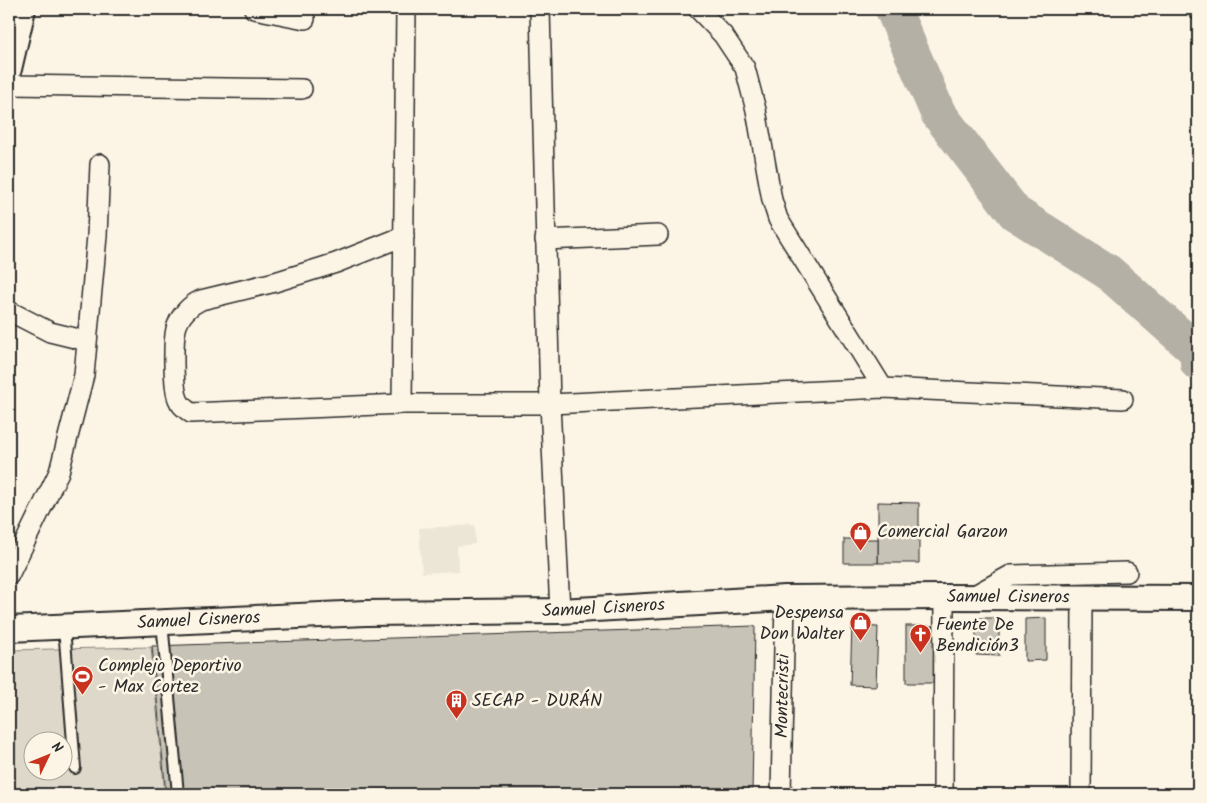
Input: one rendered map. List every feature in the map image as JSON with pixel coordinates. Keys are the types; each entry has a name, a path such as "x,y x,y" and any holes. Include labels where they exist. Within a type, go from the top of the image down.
{"street":[{"path":"9,69 23,9"},
{"path":"254,9 305,19"},
{"path":"402,404 406,9"},
{"path":"540,9 550,404 560,611"},
{"path":"698,9 723,35 745,68 756,110 772,200 778,219 882,388"},
{"path":"9,85 302,89"},
{"path":"9,574 59,472 84,375 100,164"},
{"path":"545,240 658,235"},
{"path":"404,236 336,263 275,282 201,300 193,304 183,314 176,328 174,357 177,398 181,406 191,413 402,404 550,404 882,388 1123,399"},
{"path":"9,311 50,332 87,341"},
{"path":"971,597 1011,575 1127,572"},
{"path":"943,794 944,597"},
{"path":"1081,794 1093,597"},
{"name":"Samuel Cisneros","path":"9,629 366,613 560,611 785,598 1198,598"},
{"name":"Montecristi","path":"781,794 785,598"}],"lane":[{"path":"162,622 178,794"},
{"path":"64,627 75,768"}],"shaded area":[{"path":"475,525 475,544 457,546 458,571 422,573 419,528"},
{"name":"Complejo Deportivo - Max Cortez","path":"151,647 165,794 9,794 9,650"}],"building":[{"path":"878,502 919,503 919,563 878,563"},
{"name":"Comercial Garzon","path":"844,539 878,539 878,563 844,563"},
{"path":"976,618 999,618 999,656 976,655"},
{"path":"1046,618 1046,660 1025,661 1025,619"},
{"name":"SECAP - DURÁN","path":"755,626 752,794 166,794 152,646"},
{"path":"852,626 878,627 876,686 850,685"},
{"name":"Fuente De Bendición3","path":"906,626 934,626 934,683 906,683"}],"waterway":[{"path":"893,9 938,113 1015,213 1108,272 1198,352 1198,363"}],"place":[{"name":"Comercial Garzon","path":"861,551"},
{"name":"Despensa Don Walter","path":"860,642"},
{"name":"Fuente De Bendición3","path":"920,654"},
{"name":"Complejo Deportivo - Max Cortez","path":"82,695"},
{"name":"SECAP - DURÁN","path":"456,720"}]}
